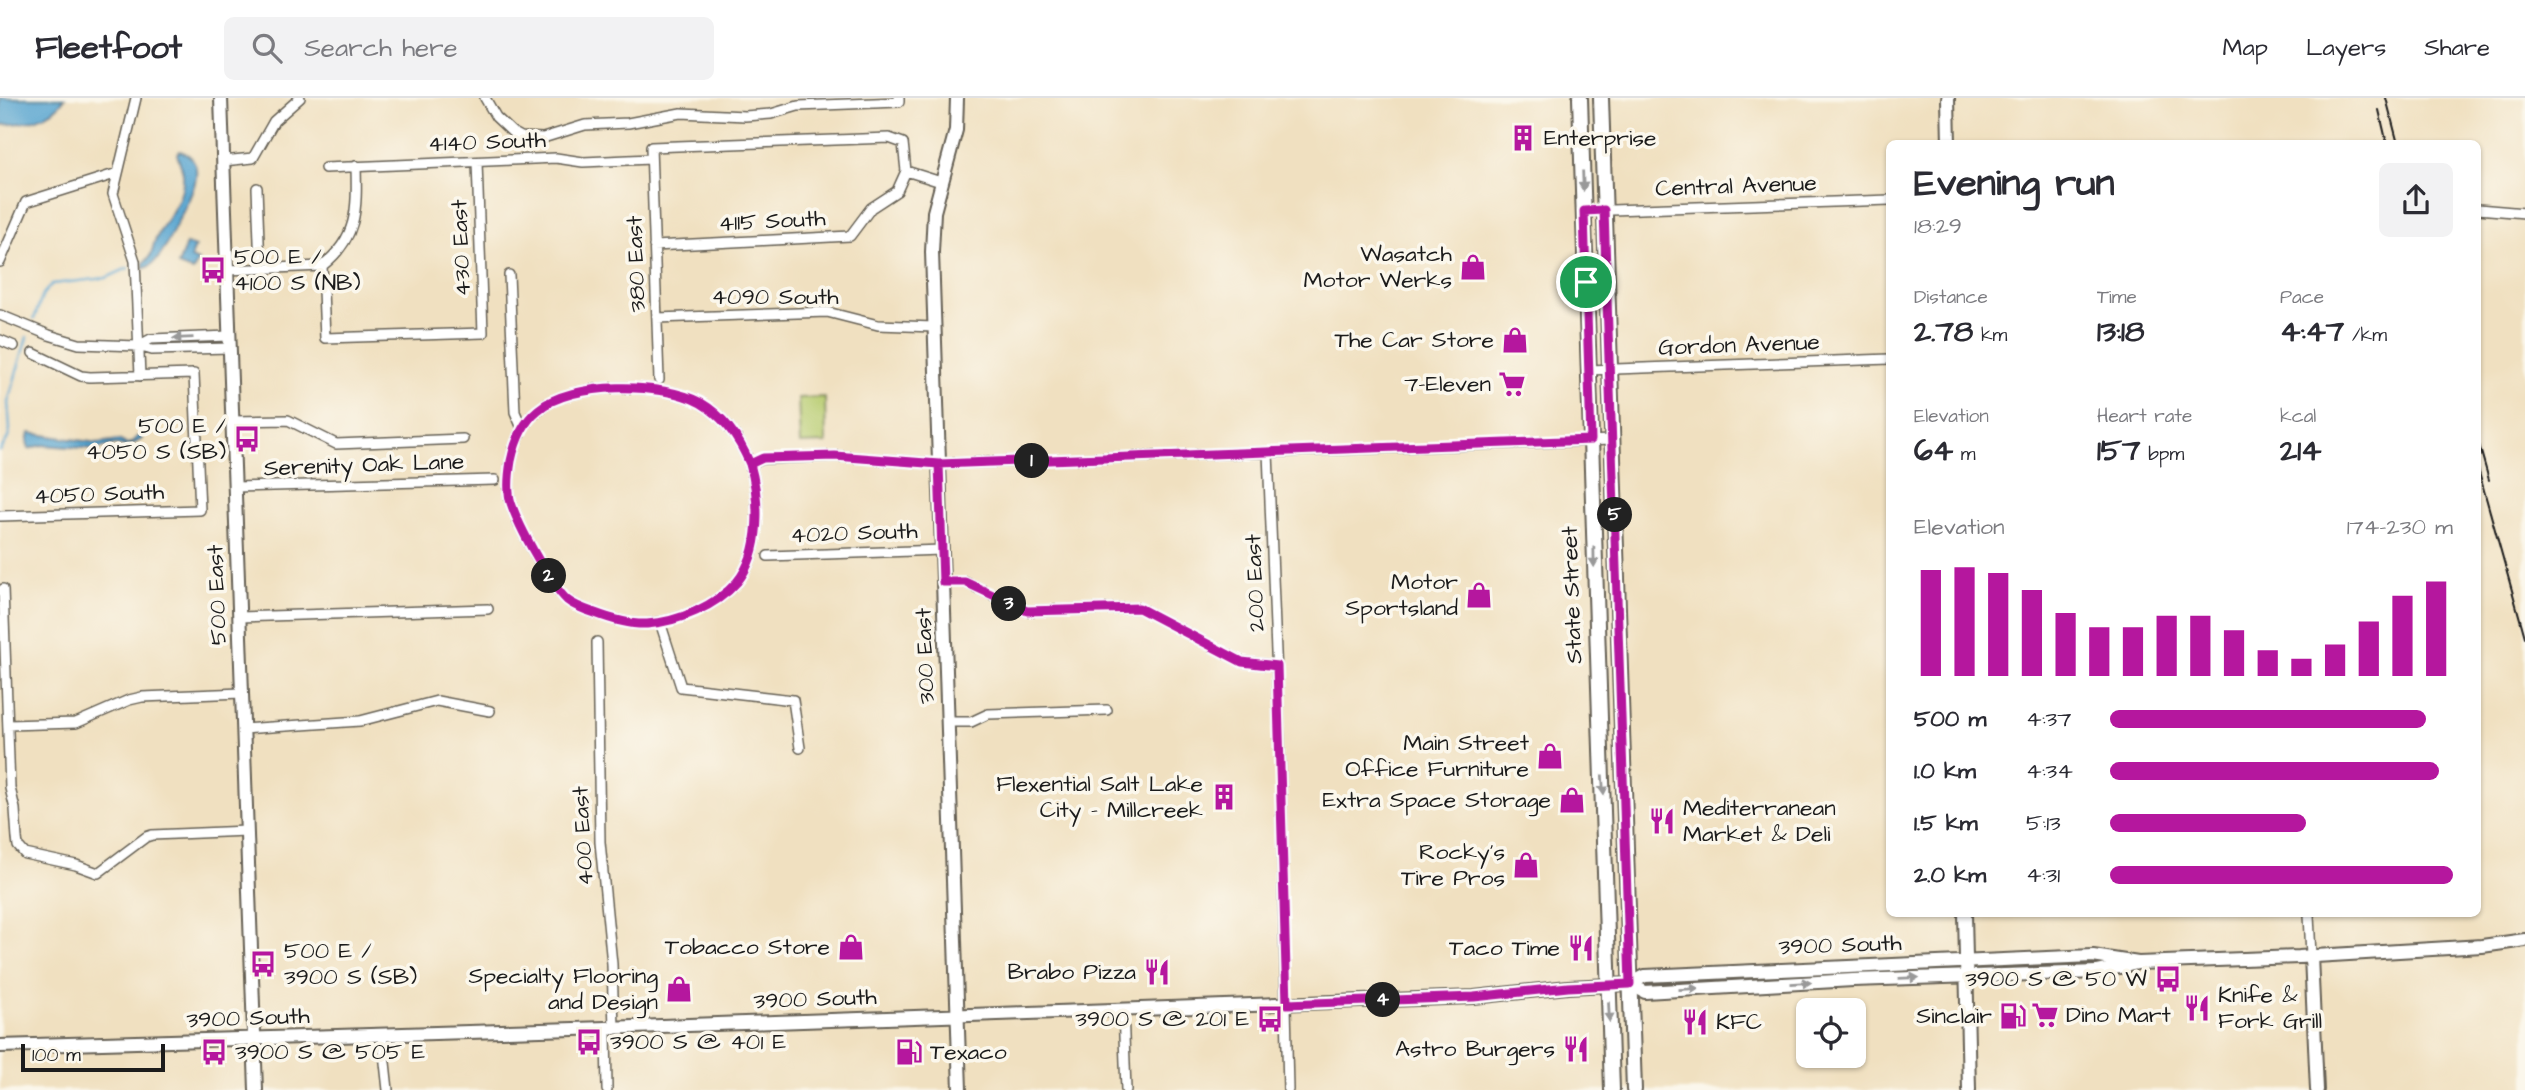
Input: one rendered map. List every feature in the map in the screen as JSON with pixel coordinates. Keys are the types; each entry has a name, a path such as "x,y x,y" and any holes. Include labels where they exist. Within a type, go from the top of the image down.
{"main road":[{"name":"500 East","path":"221,98 256,1090"},
{"name":"300 East","path":"957,98 956,130 932,227 960,1090"},
{"name":"State Street","path":"1580,98 1612,1090"},
{"name":"State Street","path":"1601,98 1634,1090"},
{"path":"1948,98 1949,140"},
{"path":"1965,917 1969,1090"},
{"name":"3900 South","path":"1630,984 1645,992 2097,972 2138,963 2482,946 2525,940"},
{"name":"3900 South","path":"0,1046 255,1040 1474,997 1630,984 1645,976 1966,960 2093,956 2138,963"},
{"path":"2311,956 2318,1090"}],"street":[{"path":"33,353 80,376 140,376 135,261 113,194 136,98"},
{"path":"223,161 253,158 274,121 299,98"},
{"path":"485,98 496,117 512,132 521,137 543,138 585,125 628,123 681,113 745,117 771,114 798,106 899,102 899,98"},
{"name":"380 East","path":"659,380 651,147 889,138 903,143 906,171"},
{"name":"4140 South","path":"325,167 556,159 583,162 651,159"},
{"name":"430 East","path":"322,267 325,338 483,333 477,162"},
{"path":"227,270 322,267 351,232 356,199 356,166"},
{"path":"906,171 942,182"},
{"name":"4115 South","path":"654,246 850,236 871,208 897,191 906,171"},
{"path":"0,262 26,202 118,173"},
{"path":"257,188 260,268"},
{"name":"Central Avenue","path":"1584,211 1886,200"},
{"path":"2481,209 2525,212"},
{"path":"509,275 515,412 522,428"},
{"name":"4090 South","path":"657,318 827,312 878,325 934,327"},
{"path":"0,315 79,344 138,346 152,350 230,342"},
{"path":"0,340 13,346"},
{"name":"Gordon Avenue","path":"1588,370 1886,359"},
{"name":"4050 South","path":"0,516 200,510 194,374 140,376"},
{"path":"636,389 677,393 701,403 719,416 730,429 750,464 756,497 755,534 751,552 741,574 737,581 716,599 691,613 660,622 645,624 607,618 567,600 541,562 510,501 509,472 513,450 522,428 539,409 571,394 594,390 636,389"},
{"path":"232,421 288,420 336,444 463,439"},
{"path":"750,464 763,458 835,456 939,464 1612,440"},
{"name":"200 East","path":"1268,452 1277,666 1288,1090"},
{"name":"Serenity Oak Lane","path":"235,488 495,481"},
{"name":"4020 South","path":"768,556 942,550"},
{"path":"943,582 965,582 1027,611 1139,608 1242,662 1277,666"},
{"path":"3,589 8,725 5,788 15,809 18,846 25,854 76,865 98,873 134,845 152,835 247,831"},
{"path":"239,617 488,609"},
{"path":"660,622 681,687 793,701 800,748"},
{"name":"400 East","path":"597,642 600,842 611,964 607,1090"},
{"path":"8,725 76,723 142,697 242,693"},
{"path":"243,729 360,721 437,701 490,711"},
{"path":"948,722 971,722 992,713 1107,710"},
{"path":"2309,917 2311,956"},
{"path":"1123,1009 1126,1090"},
{"path":"382,1035 388,1090"}],"green space":[{"path":"825,397 826,443 800,444 798,398"}],"water":[{"path":"0,98 65,98 45,116 27,122 0,125"},
{"path":"180,151 190,157 195,165 194,186 163,251 154,262 143,269 144,262 151,255 156,239 181,192 183,171 177,153"},
{"path":"186,244 195,247 191,258 198,261 193,271 178,265"},
{"path":"29,433 98,443 119,440 126,444 138,436 142,439 128,447 116,444 97,449 42,445 29,449"}],"waterway":[{"path":"34,319 43,294 52,284 106,278 128,268"},
{"path":"0,451 8,438 8,402 27,337"}],"tram line":[{"path":"2386,98 2397,140"},
{"path":"2379,110 2386,140"},
{"path":"2481,452 2489,480"},
{"path":"2481,480 2525,637"}],"place":[{"name":"Enterprise","path":"1523,138"},
{"name":"Wasatch Motor Werks","path":"1473,267"},
{"name":"500 E / 4100 S (NB)","path":"213,270"},
{"name":"The Car Store","path":"1515,340"},
{"name":"7-Eleven","path":"1512,384"},
{"name":"500 E / 4050 S (SB)","path":"247,439"},
{"name":"Motor Sportsland","path":"1479,595"},
{"name":"Main Street Office Furniture","path":"1550,756"},
{"name":"Flexential Salt Lake City - Millcreek","path":"1224,797"},
{"name":"Extra Space Storage","path":"1572,800"},
{"name":"Mediterranean Market & Deli","path":"1662,821"},
{"name":"Rocky's Tire Pros","path":"1526,865"},
{"name":"Tobacco Store","path":"851,947"},
{"name":"Taco Time","path":"1581,948"},
{"name":"500 E / 3900 S (SB)","path":"263,964"},
{"name":"Brabo Pizza","path":"1157,972"},
{"name":"3900 S @ 50 W","path":"2168,979"},
{"name":"Specialty Flooring and Design","path":"679,989"},
{"name":"Knife & Fork Grill","path":"2197,1008"},
{"name":"Dino Mart","path":"2045,1015"},
{"name":"Sinclair","path":"2013,1016"},
{"name":"3900 S @ 201 E","path":"1270,1019"},
{"name":"KFC","path":"1695,1022"},
{"name":"3900 S @ 401 E","path":"589,1042"},
{"name":"Astro Burgers","path":"1576,1049"},
{"name":"3900 S @ 505 E","path":"214,1052"},
{"name":"Texaco","path":"909,1052"}],"route":[{"path":"1586,282 1584,211 1604,210 1630,984 1568,987 1494,996 1287,1004 1277,666 1242,662 1139,608 1027,611 965,582 943,582 939,464 835,456 775,458 763,458 750,464 756,497 755,534 751,552 737,581 716,599 691,613 645,624 607,618 567,600 541,562 510,501 509,472 513,450 528,419 539,409 561,397 594,390 657,390 677,393 701,403 719,416 730,429 750,464 763,458 835,456 860,456 939,464 1591,440 1586,282"}]}
